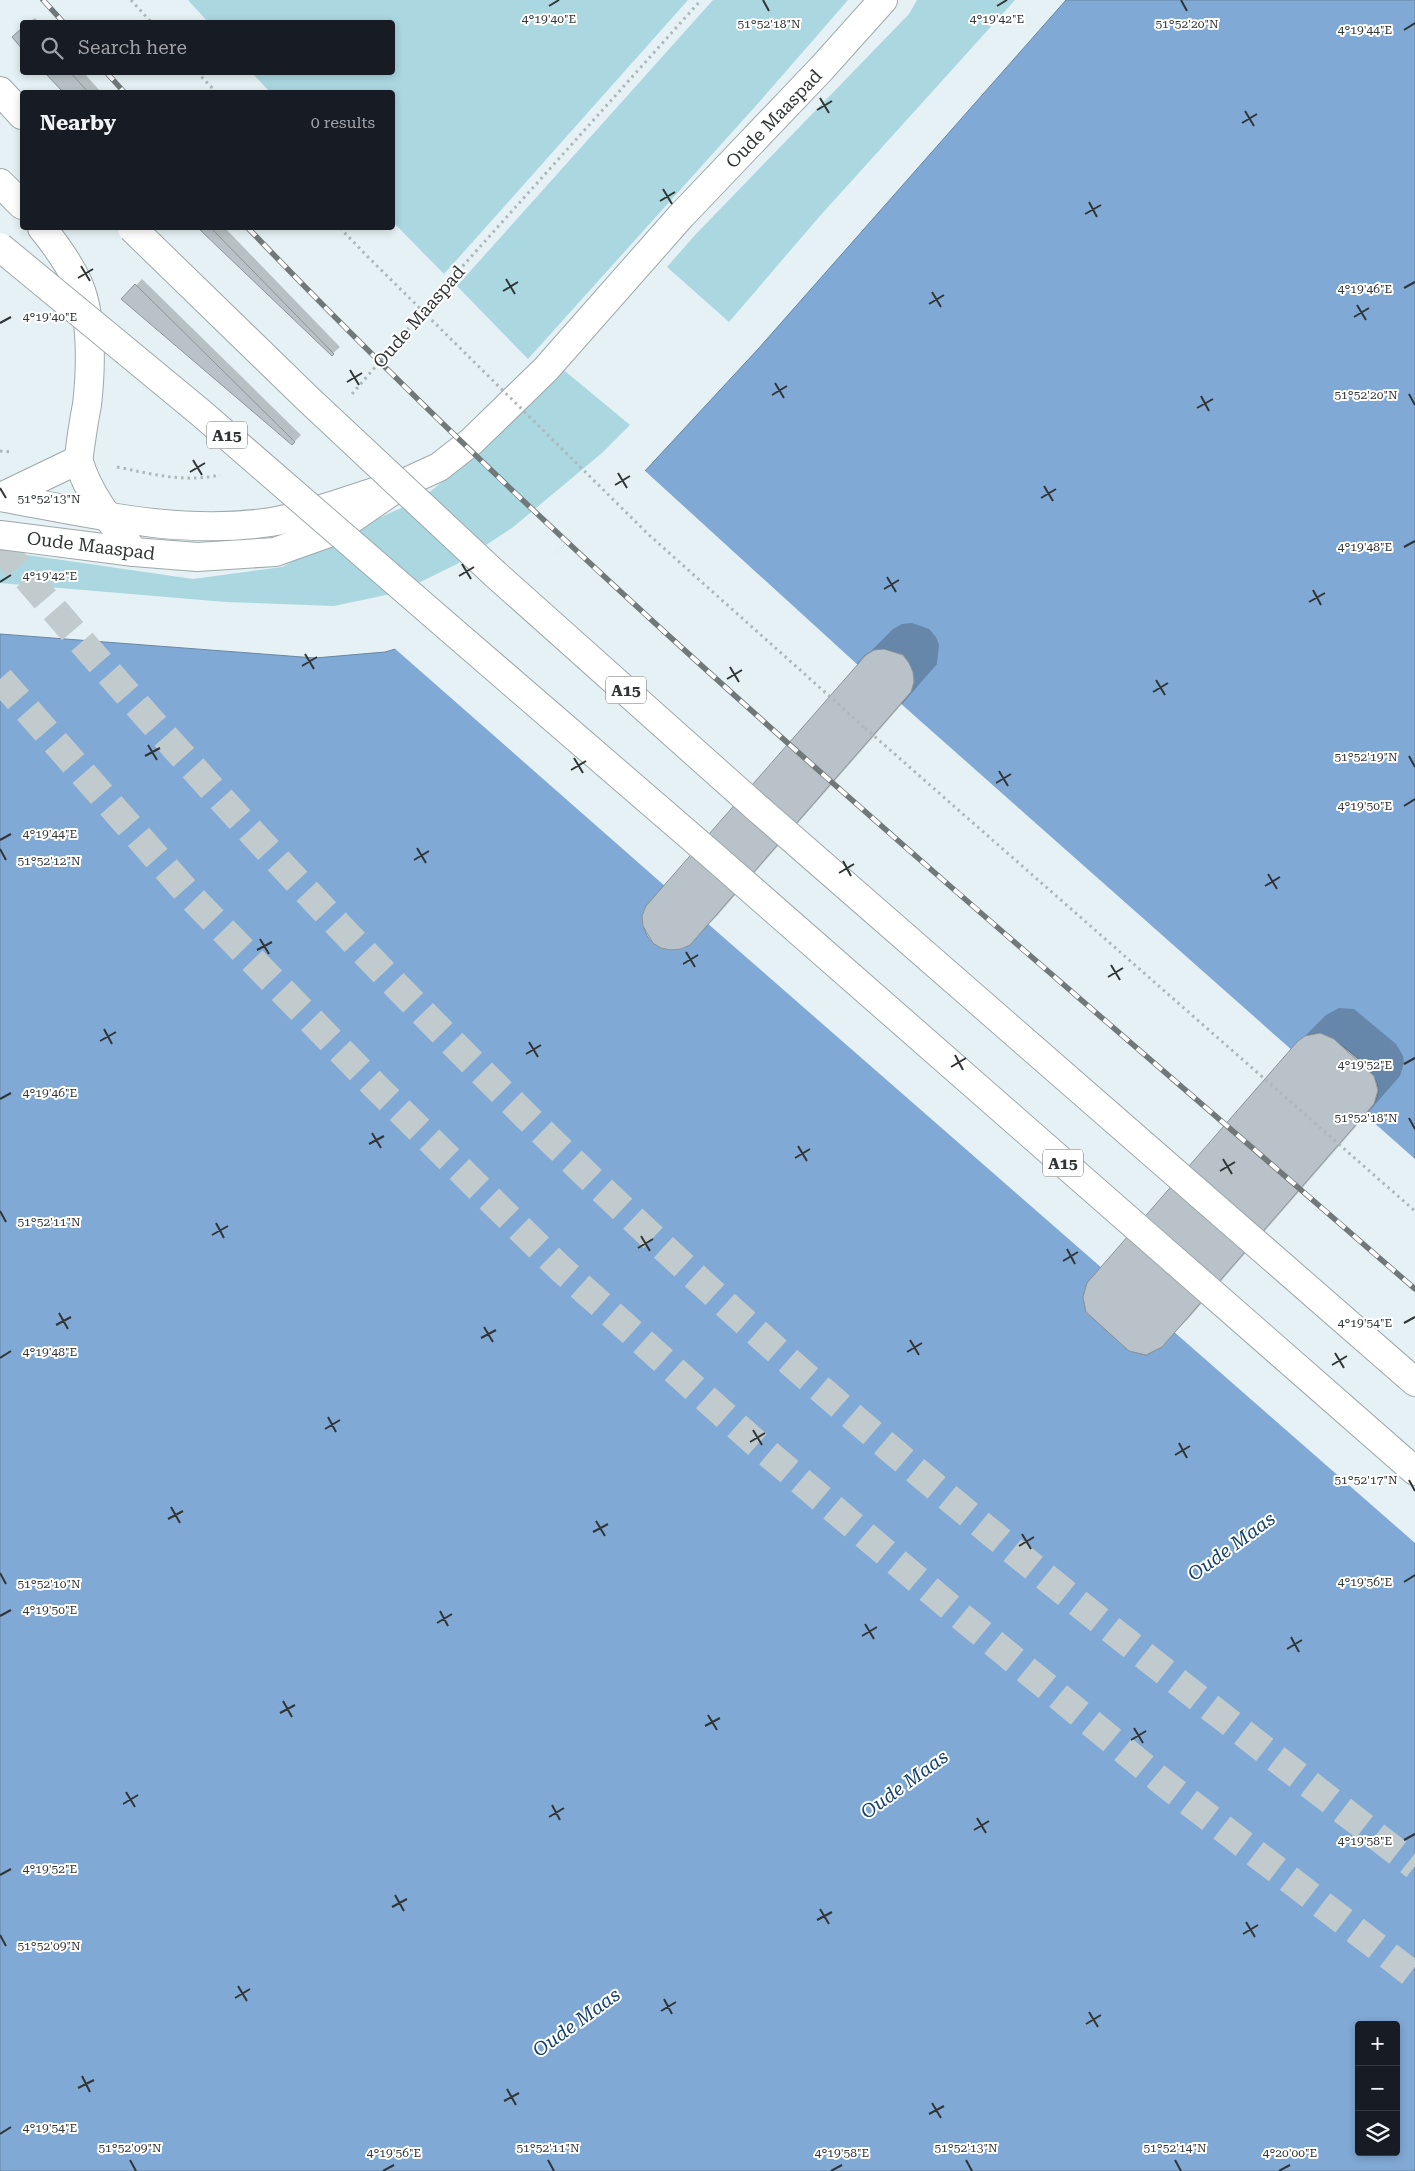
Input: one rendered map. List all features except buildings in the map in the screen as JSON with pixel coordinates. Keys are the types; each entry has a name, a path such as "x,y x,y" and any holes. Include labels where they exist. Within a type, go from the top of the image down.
{"main road":[{"name":"Oude Maaspad","path":"0,535 134,552 197,557 275,552 334,531 404,483 439,466 472,442 546,369 680,217 822,68 882,0"},
{"path":"0,91 20,113"},
{"path":"0,183 20,203"},
{"path":"44,230 58,248 78,282 85,303 89,338 88,392 78,460 96,501 134,552"},
{"name":"A15","path":"134,230 308,399 495,574 756,807 1415,1382"},
{"name":"A15","path":"0,247 187,400 301,498 719,861 1415,1471"},
{"path":"1,497 78,460"},
{"name":"Oude Maaspad","path":"1,497 156,524 216,526 271,522 404,483"}],"path":[{"path":"131,0 149,20"},
{"name":"Oude Maaspad","path":"348,399 444,287 701,0"},
{"path":"200,75 214,90"},
{"path":"342,230 648,534 1415,1210"},
{"path":"0,451 20,453"},
{"path":"78,460 173,479 206,478 224,474"}],"shaded area":[{"path":"188,0 688,0 444,274 395,224 395,90 268,90 254,75 395,75 395,20 206,20"},
{"path":"713,0 848,0 761,100 528,359 457,286"},
{"path":"917,0 1015,0 819,217 729,322 667,267 696,234 909,14"},
{"path":"554,362 630,425 602,453 512,528 457,564 400,592 334,606 226,602 0,583 0,551 193,579 282,567 348,532 421,499 453,473"}],"water":[{"name":"Oude Maas","path":"1066,0 1415,0 1415,2171 0,2171 0,634 315,658 385,652 447,634 505,598 631,486 759,348","holes":["884,649 892,651 904,659 911,670 913,676 911,692 690,945 669,949 660,947 653,942 647,936 644,927 646,906 865,655 874,650","1319,1033 1342,1046 1360,1060 1373,1075 1378,1087 1377,1098 1374,1104 1162,1347 1146,1355 1129,1351 1086,1312 1083,1297 1087,1283 1305,1036"]}],"pier":[{"path":"644,470 859,666 666,887 393,647 446,632 503,596 564,545"},
{"path":"899,702 1293,1051 1103,1269 707,923"},
{"path":"1363,1113 1415,1159 1415,1543 1173,1331"}],"tunnel":[{"path":"0,546 192,767 291,874 391,980 599,1187 815,1384 962,1509 1111,1630 1415,1866"},
{"path":"0,679 193,899 375,1086 561,1269 758,1445 957,1613 1164,1783 1415,1976"}],"railway":[{"path":"43,0 61,20"},
{"path":"109,75 122,90"},
{"path":"250,230 386,368 528,505 673,639 968,901 1415,1289"}]}
